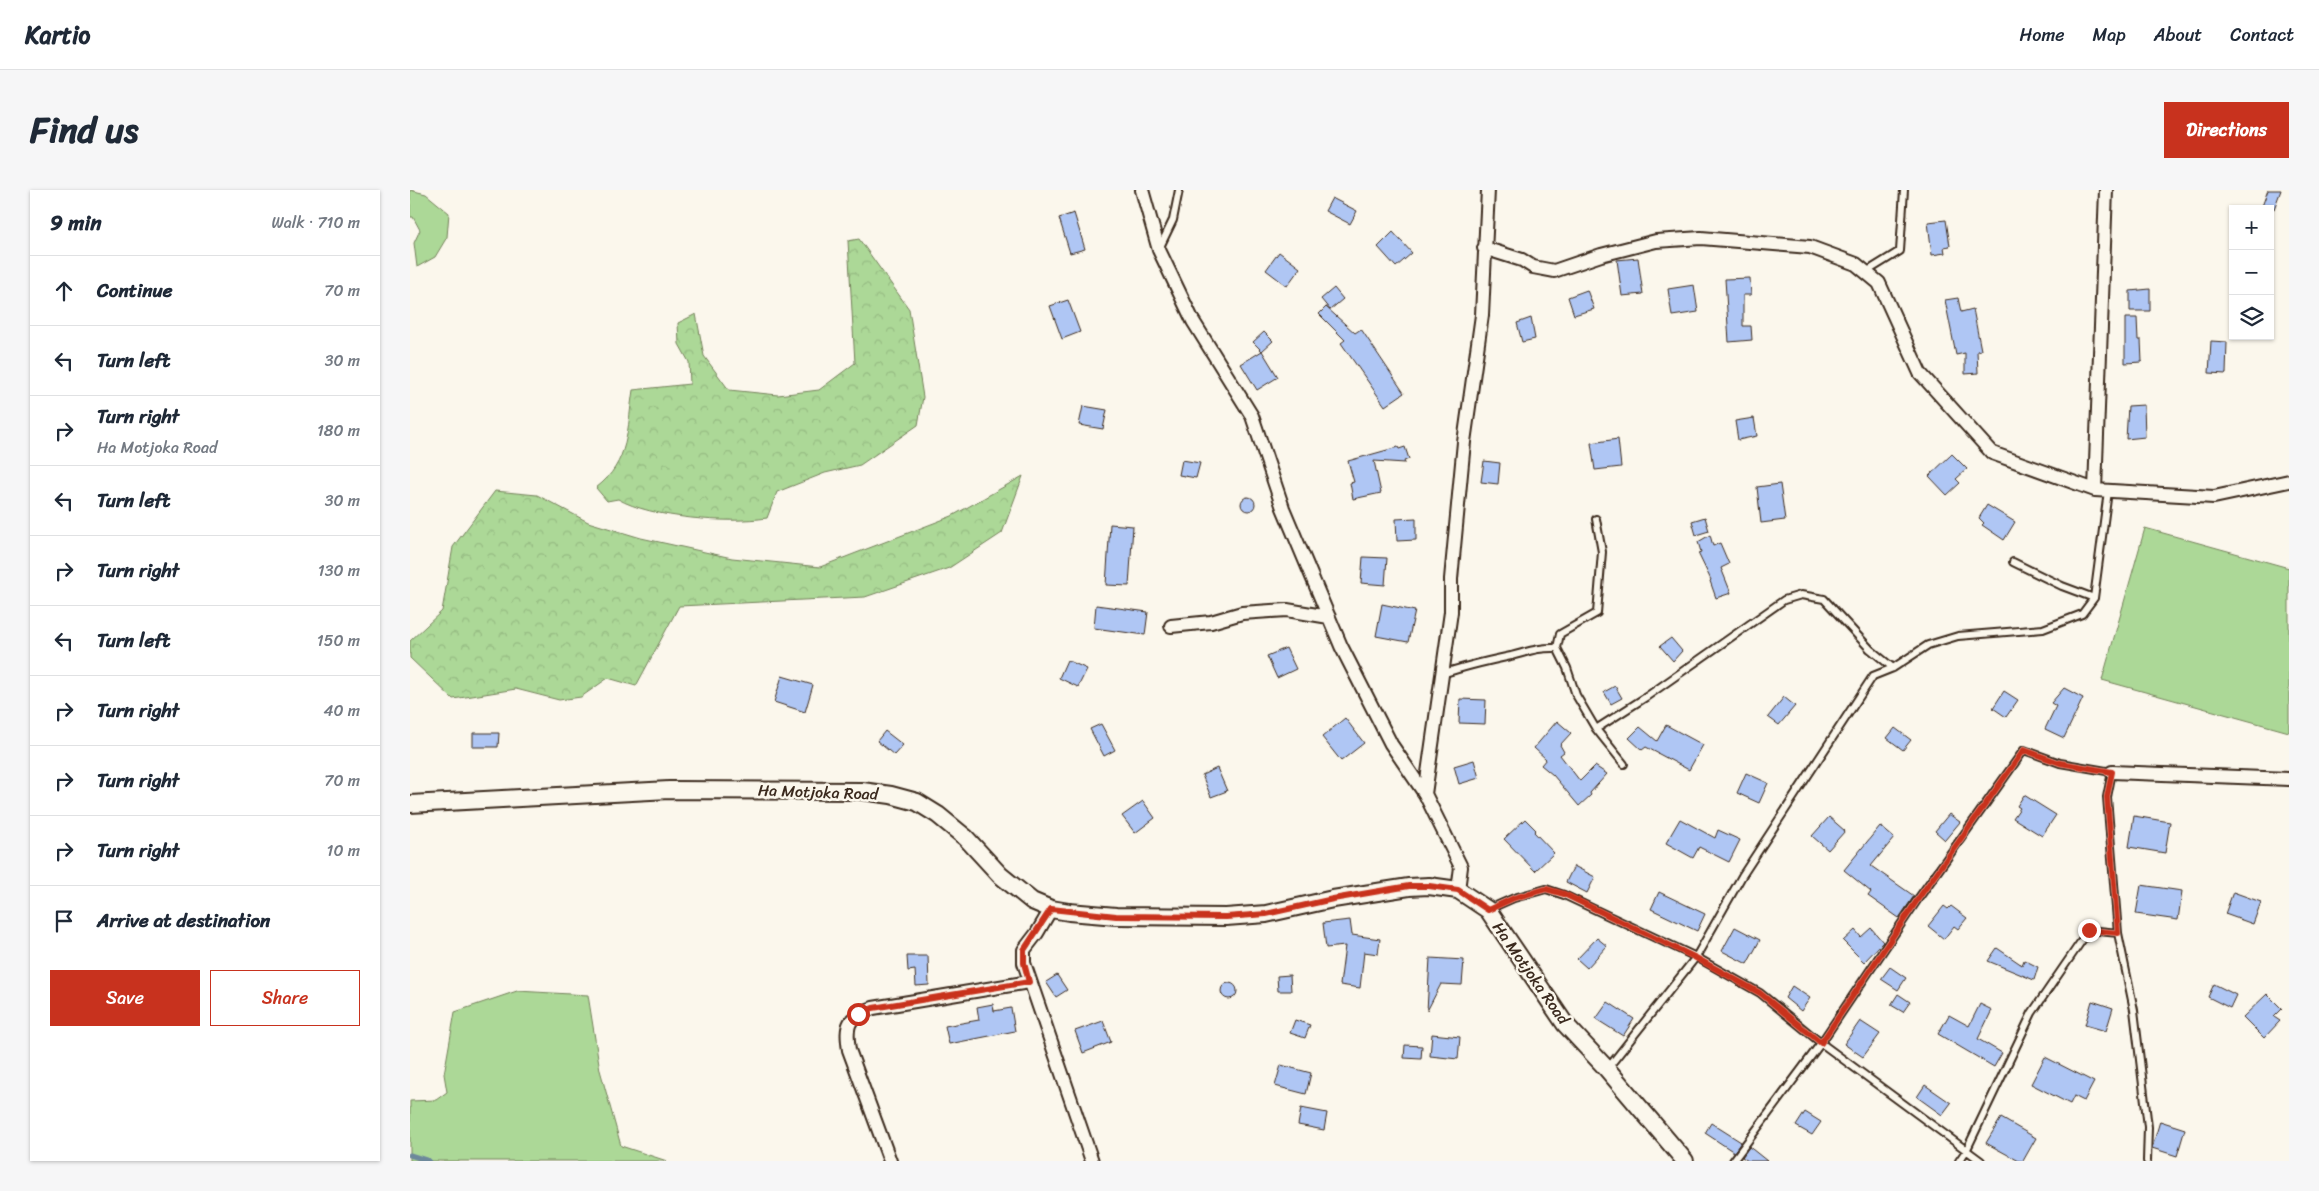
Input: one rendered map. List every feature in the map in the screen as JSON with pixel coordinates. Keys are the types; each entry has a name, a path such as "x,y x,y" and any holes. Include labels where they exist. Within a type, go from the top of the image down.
{"street":[{"path":"1142,190 1159,250 1193,321 1252,416 1283,508 1341,646 1391,744 1425,794 1461,867 1458,890"},
{"path":"1425,794 1451,612 1451,580 1464,442 1482,315 1488,190"},
{"path":"2095,490 2106,190"},
{"path":"1484,248 1522,260 1533,266 1554,271 1656,241 1701,238 1810,247 1856,264 1879,283 1920,373 1992,453 2095,490 2214,497 2289,481"},
{"path":"1171,626 1211,622 1242,613 1287,610 1329,617"},
{"path":"2112,772 2289,779"},
{"name":"Ha Motjoka Road","path":"410,804 669,790 862,791 891,795 917,802 938,815 966,838 1032,902 1051,909 1116,916 1226,917 1266,914 1333,899 1409,886 1429,886 1458,890 1488,910 1565,1024 1608,1069 1685,1161"},
{"path":"1051,909 1024,950 1024,963 1092,1161"},
{"path":"890,1161 849,1050 846,1033 849,1023 858,1014 873,1008 1029,982"}],"lane":[{"path":"1159,250 1173,220 1179,190"},
{"path":"1866,272 1900,251 1904,190"},
{"path":"1608,1069 1696,958 1742,876 1873,676 1893,668 1928,645 1958,636 2043,629 2082,614 2094,598 2108,491"},
{"path":"1596,519 1602,552 1597,613 1560,634 1557,648 1567,668 1576,694 1596,729 1624,764"},
{"path":"2013,562 2062,586 2094,598"},
{"path":"1596,729 1646,697 1784,600 1801,595 1824,599 1870,649 1893,668"},
{"path":"1442,674 1469,664 1513,656 1539,647 1557,648"},
{"path":"1732,1161 1821,1043 1918,899 2024,750 2060,763 2112,772 2107,797 2118,933 2135,1020 2148,1127 2147,1161"},
{"path":"1488,910 1514,898 1546,889 1564,894 1696,958 1760,993 1821,1043 1981,1161"},
{"path":"1959,1161 1966,1151 2032,1013 2089,930 2118,933"}],"green space":[{"path":"410,190 426,194 449,213 447,237 435,257 417,267 414,243 420,230 413,217 410,217"},
{"path":"859,239 909,309 923,397 918,425 860,465 825,473 777,492 767,518 711,520 690,518 650,511 632,506 618,499 607,501 596,488 607,478 621,456 628,431 633,390 690,384 689,362 679,344 678,323 696,314 704,356 729,390 778,395 819,390 855,363 848,241"},
{"path":"1023,476 1002,533 949,568 865,597 679,606 636,686 608,678 581,697 559,700 516,689 453,699 410,658 410,641 442,611 453,547 495,491 537,495 588,522 641,538 732,558 820,567 952,516"},
{"path":"2145,528 2289,568 2289,732 2102,680"},
{"path":"517,991 588,995 600,1070 621,1146 667,1161 410,1161 410,1101 436,1100 447,1092 444,1074 455,1012"}],"building":[{"path":"2268,190 2281,190 2274,209 2274,205 2262,205"},
{"path":"1332,198 1357,211 1350,224 1325,211"},
{"path":"1074,213 1085,249 1070,253 1059,218"},
{"path":"1946,220 1950,246 1944,247 1945,253 1932,255 1928,222"},
{"path":"1393,232 1412,253 1396,267 1378,247"},
{"path":"1279,252 1300,268 1287,286 1266,270"},
{"path":"1638,258 1643,294 1622,296 1617,260"},
{"path":"1750,278 1751,295 1743,295 1743,326 1751,326 1752,340 1729,342 1725,279"},
{"path":"1694,285 1698,312 1672,316 1668,289"},
{"path":"1334,288 1343,299 1330,310 1321,299"},
{"path":"2150,289 2150,311 2130,311 2130,291"},
{"path":"1587,290 1594,309 1574,315 1568,297"},
{"path":"1958,298 1961,312 1973,309 1981,350 1977,351 1978,373 1965,374 1965,353 1956,355 1945,300"},
{"path":"1068,300 1080,332 1062,339 1050,306"},
{"path":"1326,307 1355,333 1361,329 1404,393 1385,406 1341,343 1345,340 1319,314"},
{"path":"1531,318 1535,339 1522,342 1517,323"},
{"path":"2125,318 2137,318 2142,362 2125,363"},
{"path":"1264,332 1273,341 1262,351 1253,342"},
{"path":"2211,341 2227,342 2226,374 2209,373"},
{"path":"1262,351 1278,377 1257,390 1241,364"},
{"path":"2144,405 2145,437 2126,439 2128,406"},
{"path":"1083,406 1107,410 1103,429 1079,425"},
{"path":"1754,418 1757,436 1738,440 1735,421"},
{"path":"1618,439 1621,467 1595,470 1591,443"},
{"path":"1398,447 1399,449 1405,447 1409,459 1404,461 1405,463 1374,461 1381,493 1353,499 1350,483 1354,482 1348,461"},
{"path":"1952,454 1967,469 1956,479 1960,483 1947,495 1929,476"},
{"path":"1182,460 1200,463 1196,478 1179,475"},
{"path":"1484,461 1500,463 1498,484 1481,482"},
{"path":"1780,484 1785,520 1761,523 1757,487"},
{"path":"1245,497 1251,497 1255,504 1251,511 1245,511 1241,507 1241,501"},
{"path":"1987,505 2015,522 2004,540 1982,525 1984,523 1979,518"},
{"path":"1705,517 1709,531 1696,535 1692,521"},
{"path":"1416,518 1416,540 1397,541 1396,519"},
{"path":"1110,524 1133,526 1129,586 1106,585"},
{"path":"1710,535 1713,546 1720,543 1729,564 1721,568 1731,593 1716,598 1711,580 1698,553 1701,552 1698,542"},
{"path":"1363,557 1387,558 1385,585 1361,583"},
{"path":"1382,604 1415,611 1408,642 1376,636"},
{"path":"1096,605 1148,612 1145,635 1094,628"},
{"path":"1671,638 1682,651 1673,661 1660,646"},
{"path":"1286,648 1296,669 1277,678 1267,656"},
{"path":"1067,660 1087,669 1078,687 1059,678"},
{"path":"782,676 813,685 805,712 774,702"},
{"path":"1615,686 1622,698 1611,704 1604,692"},
{"path":"2064,688 2083,698 2064,738 2045,729 2056,706 2051,703"},
{"path":"2004,691 2018,700 2006,717 1993,708"},
{"path":"1784,697 1795,706 1779,725 1768,717"},
{"path":"1460,699 1486,700 1485,724 1459,723"},
{"path":"1345,718 1364,743 1341,761 1322,737"},
{"path":"1557,721 1571,733 1560,745 1564,752 1560,755 1580,781 1595,766 1607,774 1590,793 1591,795 1579,806 1553,775 1541,765 1546,759 1534,748"},
{"path":"1101,724 1115,750 1104,756 1090,729"},
{"path":"1666,725 1703,745 1689,770 1646,747 1642,750 1629,738 1640,727 1657,741"},
{"path":"1895,728 1911,740 1903,750 1887,738"},
{"path":"885,731 903,745 894,755 877,741"},
{"path":"473,733 499,733 498,747 473,747"},
{"path":"1474,760 1479,778 1459,784 1454,766"},
{"path":"1217,768 1227,791 1211,797 1202,775"},
{"path":"1746,773 1768,783 1759,803 1737,793"},
{"path":"2024,795 2056,815 2042,836 2013,818 2020,808 2017,806"},
{"path":"1143,801 1155,818 1135,833 1122,816"},
{"path":"1949,814 1960,822 1945,840 1935,831"},
{"path":"2134,816 2170,822 2165,853 2129,847"},
{"path":"1829,817 1845,831 1828,850 1812,836"},
{"path":"1525,819 1536,830 1534,832 1554,853 1535,871 1504,839"},
{"path":"1680,819 1715,838 1718,830 1740,840 1729,862 1699,847 1693,858 1666,843"},
{"path":"1880,826 1894,838 1871,866 1914,896 1899,918 1868,896 1871,892 1844,870"},
{"path":"1574,866 1595,877 1587,893 1566,882"},
{"path":"2141,885 2182,891 2178,920 2136,914"},
{"path":"1659,892 1705,914 1697,931 1651,909"},
{"path":"2233,892 2261,902 2253,924 2225,914"},
{"path":"1944,906 1948,909 1951,906 1967,918 1958,929 1954,926 1944,939 1928,926"},
{"path":"1350,920 1352,935 1380,939 1378,954 1364,952 1360,988 1340,985 1345,946 1326,948 1323,923"},
{"path":"1735,927 1760,940 1747,964 1722,951"},
{"path":"1871,928 1883,942 1864,962 1843,941 1855,930 1861,937"},
{"path":"1597,938 1607,946 1587,968 1577,959"},
{"path":"1997,948 2022,965 2024,960 2038,967 2034,980 1988,961"},
{"path":"907,956 928,956 929,985 916,986 915,970 908,971"},
{"path":"1430,958 1464,960 1462,985 1441,984 1427,1011"},
{"path":"1890,967 1906,978 1898,990 1881,979"},
{"path":"1057,975 1067,990 1056,997 1046,982"},
{"path":"1290,975 1291,991 1278,991 1277,976"},
{"path":"1226,983 1232,983 1237,988 1235,997 1226,999 1221,994 1221,988"},
{"path":"2214,984 2236,995 2230,1008 2208,997"},
{"path":"1792,986 1810,998 1801,1011 1785,998"},
{"path":"1898,994 1910,1002 1903,1012 1891,1005"},
{"path":"2267,994 2282,1009 2274,1017 2280,1021 2264,1038 2243,1017"},
{"path":"2092,1001 2113,1008 2106,1031 2085,1025"},
{"path":"1608,1002 1634,1019 1623,1036 1596,1019"},
{"path":"993,1004 994,1011 1011,1008 1015,1031 949,1044 945,1026 979,1020 977,1007"},
{"path":"1980,1004 1992,1010 1978,1039 2002,1053 1994,1067 1938,1034 1949,1015 1969,1026"},
{"path":"1295,1020 1310,1025 1305,1038 1290,1033"},
{"path":"1103,1021 1111,1042 1083,1053 1075,1031"},
{"path":"1860,1021 1880,1034 1863,1057 1844,1044"},
{"path":"1432,1034 1460,1037 1458,1059 1430,1056"},
{"path":"1405,1045 1422,1046 1421,1059 1404,1058"},
{"path":"2045,1057 2094,1082 2084,1101 2074,1096 2070,1104 2031,1084"},
{"path":"1281,1065 1311,1073 1306,1094 1275,1086"},
{"path":"1925,1085 1951,1103 1942,1115 1917,1097"},
{"path":"1301,1108 1327,1113 1324,1130 1298,1125"},
{"path":"1805,1112 1821,1122 1812,1135 1796,1126"},
{"path":"2001,1118 2036,1138 2023,1161 2019,1161 1986,1143"},
{"path":"2160,1121 2185,1129 2177,1156 2152,1148"},
{"path":"1711,1123 1741,1142 1734,1152 1705,1133"},
{"path":"1749,1147 1767,1161 1748,1161 1742,1157"}],"waterway":[{"path":"410,1155 429,1161"}],"route":[{"path":"858,1014 873,1008 1029,982 1024,963 1024,950 1037,933 1051,909 1116,916 1226,917 1266,914 1333,899 1409,886 1429,886 1458,890 1488,910 1514,898 1546,889 1564,894 1616,919 1696,958 1760,993 1821,1043 1918,899 2024,750 2060,763 2112,772 2107,797 2118,933 2089,930"}]}
